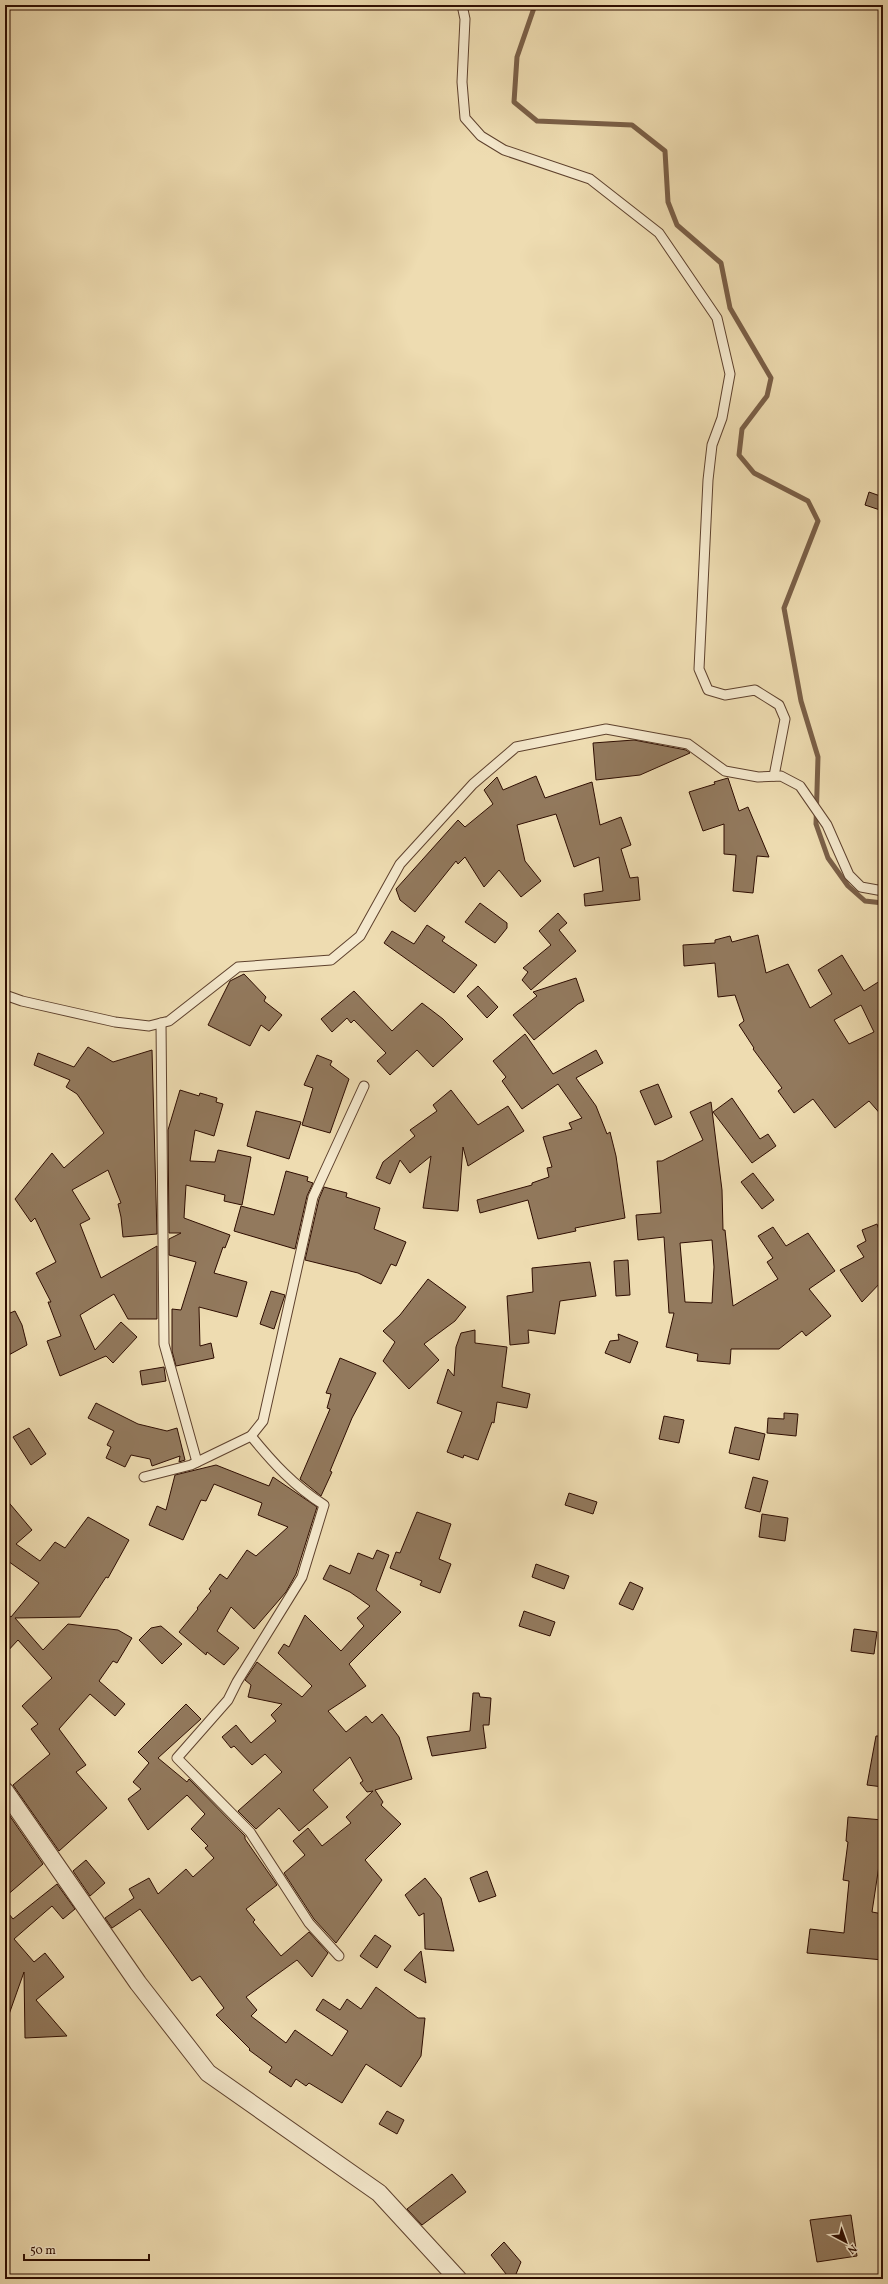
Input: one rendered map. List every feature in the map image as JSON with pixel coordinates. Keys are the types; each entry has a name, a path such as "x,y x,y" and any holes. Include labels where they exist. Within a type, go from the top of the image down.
{"street":[{"path":"5,1791 138,1983 208,2073 379,2193 458,2279"}],"lane":[{"path":"462,5 465,19 462,82 465,118 481,136 504,150 590,179 659,232 717,318 730,374 722,418 712,445 708,480 699,669 708,690 725,696 755,690 779,705 785,719 774,776"},
{"path":"5,995 22,1002 115,1022 149,1026 169,1021 238,967 330,960 360,936 400,864 473,784 516,747 606,728 688,744 725,772 758,777 782,776 800,786 827,825 849,875 862,887 883,891"},
{"path":"160,1023 164,1344 197,1462"},
{"path":"144,1477 197,1462 251,1436 263,1421 313,1198 364,1086"},
{"path":"251,1436 277,1468 302,1491 324,1505 302,1577 237,1682 228,1700 177,1758 250,1832 309,1923 339,1956"}],"building":[{"path":"869,492 883,497 883,511 865,505"},
{"path":"634,740 686,750 690,753 640,775 596,780 593,743"},
{"path":"536,776 545,798 592,782 600,825 621,817 631,845 621,849 630,878 638,877 640,900 585,906 584,894 603,891 599,857 574,867 556,814 517,825 525,861 541,881 521,897 499,870 484,887 465,857 458,864 456,861 415,912 400,900 396,889 458,820 465,827 493,804 484,790 497,777 503,790"},
{"path":"728,778 739,811 748,807 769,857 757,856 753,893 733,891 736,855 724,854 724,824 703,831 689,792 715,784 714,782"},
{"path":"480,903 507,923 507,928 495,943 465,922"},
{"path":"558,913 567,923 559,930 576,951 531,990 522,980 528,972 523,968 551,945 539,931"},
{"path":"427,925 445,937 442,941 477,965 454,993 384,943 392,931 414,944"},
{"path":"758,935 766,973 788,964 810,1008 832,994 818,970 842,955 864,991 883,979 883,1117 869,1101 835,1128 813,1099 794,1113 778,1091 782,1088 753,1049 754,1048 739,1025 744,1021 735,995 718,997 715,963 684,966 683,945 715,943 715,940 730,936 732,942","holes":["861,1005 874,1032 849,1044 834,1020"]},
{"path":"244,974 266,997 264,1001 282,1015 269,1031 261,1025 250,1046 208,1025 230,981"},
{"path":"576,978 584,1001 578,1004 534,1040 513,1015 537,996 533,992"},
{"path":"478,986 498,1007 487,1018 467,996"},
{"path":"354,991 392,1031 422,1003 443,1019 463,1039 433,1067 417,1050 390,1075 377,1061 386,1053 354,1020 351,1023 347,1018 332,1032 321,1019"},
{"path":"525,1034 553,1074 596,1050 603,1063 576,1078 596,1106 607,1134 610,1132 616,1156 625,1218 575,1228 576,1231 538,1239 528,1200 480,1213 477,1200 532,1185 532,1183 549,1177 547,1168 552,1167 543,1137 572,1129 569,1123 582,1118 558,1084 522,1109 502,1081 506,1077 493,1061"},
{"path":"88,1047 113,1062 152,1050 157,1234 123,1237 118,1204 121,1203 108,1170 72,1190 90,1219 80,1224 101,1278 157,1246 157,1319 128,1319 114,1294 80,1315 95,1350 121,1322 137,1337 113,1363 106,1356 60,1376 47,1341 61,1336 48,1302 51,1302 36,1273 56,1262 35,1218 31,1222 15,1199 52,1153 64,1168 104,1133 77,1094 66,1087 70,1080 34,1065 38,1053 74,1067"},
{"path":"317,1055 332,1061 330,1065 349,1079 330,1133 302,1125 313,1088 304,1085"},
{"path":"658,1084 672,1117 655,1125 640,1091"},
{"path":"180,1090 199,1096 200,1093 217,1098 216,1102 223,1104 214,1136 195,1130 190,1161 215,1162 218,1150 251,1157 242,1205 224,1201 225,1195 186,1185 184,1218 230,1235 225,1248 223,1247 214,1273 247,1282 237,1317 199,1307 200,1346 211,1343 214,1358 176,1366 172,1351 172,1309 181,1310 196,1262 169,1255 169,1239 181,1233 169,1233 168,1130"},
{"path":"451,1090 478,1125 508,1106 524,1131 468,1166 463,1147 458,1211 423,1208 431,1156 410,1173 400,1160 390,1184 376,1178 383,1162 415,1136 410,1130 437,1111 433,1105"},
{"path":"732,1098 760,1139 768,1134 776,1146 752,1163 713,1112"},
{"path":"711,1102 722,1190 723,1230 725,1230 733,1306 778,1279 767,1262 773,1258 758,1236 773,1227 786,1246 808,1233 835,1271 809,1289 831,1316 806,1336 802,1331 779,1349 731,1349 730,1364 697,1361 698,1354 666,1347 674,1313 669,1313 664,1237 638,1240 636,1215 661,1213 657,1161 662,1161 703,1140 690,1112","holes":["712,1240 714,1267 712,1303 685,1302 680,1243"]},
{"path":"256,1111 301,1122 289,1159 247,1146"},
{"path":"286,1171 308,1177 307,1181 313,1183 307,1196 295,1249 234,1231 241,1206 274,1215"},
{"path":"753,1173 774,1200 762,1209 741,1182"},
{"path":"324,1187 347,1193 346,1197 380,1208 374,1229 406,1242 396,1266 391,1264 381,1284 358,1273 305,1260 319,1199"},
{"path":"877,1224 883,1242 883,1280 862,1302 840,1270 864,1257 857,1246 866,1241 862,1230"},
{"path":"628,1260 630,1295 616,1296 614,1261"},
{"path":"590,1262 596,1296 560,1301 555,1334 528,1330 529,1343 510,1345 507,1296 533,1292 532,1268"},
{"path":"428,1279 466,1307 455,1321 424,1344 439,1360 409,1389 383,1361 395,1342 383,1331 400,1315"},
{"path":"271,1291 285,1295 274,1329 260,1324"},
{"path":"15,1311 22,1325 27,1345 5,1357 5,1315"},
{"path":"475,1330 475,1343 507,1347 502,1387 530,1394 527,1408 497,1402 494,1423 492,1422 478,1460 464,1455 463,1458 447,1452 462,1412 437,1403 448,1369 454,1376 456,1347 461,1333"},
{"path":"618,1334 638,1342 630,1363 605,1353 610,1341 619,1340"},
{"path":"340,1358 376,1373 352,1418 330,1471 332,1472 321,1496 300,1479 330,1409 327,1408 331,1394 326,1393"},
{"path":"164,1367 166,1381 142,1385 140,1371"},
{"path":"96,1403 138,1424 167,1431 177,1428 185,1460 179,1462 180,1456 152,1466 150,1459 131,1455 125,1467 106,1458 111,1447 107,1445 114,1431 88,1418"},
{"path":"784,1413 798,1414 796,1436 767,1433 768,1418 784,1419"},
{"path":"664,1416 684,1420 679,1443 659,1439"},
{"path":"735,1427 765,1434 759,1460 729,1453"},
{"path":"29,1428 46,1454 31,1465 13,1437"},
{"path":"216,1465 269,1486 273,1477 317,1507 296,1574 286,1592 254,1629 231,1607 217,1631 239,1648 224,1665 207,1652 206,1655 179,1632 211,1591 209,1589 220,1574 227,1579 247,1550 256,1556 288,1527 258,1515 262,1503 214,1484 206,1501 201,1500 183,1540 149,1525 157,1506 166,1510 175,1475"},
{"path":"753,1477 768,1481 760,1512 745,1508"},
{"path":"569,1493 597,1502 593,1514 565,1505"},
{"path":"5,1498 32,1530 16,1544 40,1561 55,1542 65,1548 88,1517 129,1540 108,1578 106,1577 80,1617 15,1618 43,1650 68,1624 118,1630 132,1638 117,1663 113,1661 99,1681 125,1704 115,1716 90,1694 59,1729 86,1765 76,1772 107,1808 59,1851 13,1785 50,1754 31,1729 38,1724 22,1706 52,1678 18,1640 5,1654 5,1612 11,1617 39,1583 5,1559"},
{"path":"417,1512 451,1524 439,1559 451,1564 440,1593 420,1585 422,1581 390,1568 396,1552 400,1553"},
{"path":"762,1514 788,1518 785,1541 759,1537"},
{"path":"377,1550 389,1555 376,1590 401,1612 349,1664 366,1686 328,1711 346,1732 366,1716 372,1723 382,1714 399,1737 412,1779 375,1790 383,1802 381,1805 401,1824 365,1860 382,1880 336,1943 314,1919 284,1873 305,1855 293,1841 308,1828 322,1846 351,1823 346,1817 373,1791 367,1792 360,1783 363,1781 350,1757 313,1790 328,1807 299,1831 279,1808 256,1829 238,1811 282,1772 265,1754 252,1765 234,1746 231,1748 222,1737 236,1725 251,1743 276,1721 271,1715 282,1704 248,1697 251,1685 245,1680 257,1662 302,1697 312,1686 278,1653 284,1644 289,1647 305,1615 341,1651 364,1626 357,1618 370,1606 350,1592 323,1579 330,1565 350,1574 358,1553 373,1559"},
{"path":"536,1564 569,1576 564,1589 532,1577"},
{"path":"630,1582 643,1588 633,1610 619,1604"},
{"path":"524,1611 555,1622 550,1636 519,1626"},
{"path":"161,1626 182,1644 162,1664 139,1640 151,1628"},
{"path":"854,1629 877,1632 874,1654 851,1651"},
{"path":"473,1693 479,1693 480,1697 491,1698 489,1725 483,1725 486,1748 432,1756 427,1737 470,1731"},
{"path":"186,1704 201,1719 158,1758 187,1782 189,1779 245,1836 245,1839 277,1885 246,1909 255,1920 253,1922 281,1956 309,1932 328,1953 312,1977 297,1960 246,1997 257,2010 251,2016 286,2043 295,2030 332,2056 348,2031 316,2010 323,1999 340,2010 347,1999 361,2009 376,1987 418,2018 425,2018 421,2056 401,2087 366,2064 342,2103 309,2083 306,2086 296,2079 291,2087 269,2072 272,2067 249,2050 250,2049 216,2015 224,2008 200,1976 192,1981 140,1909 112,1928 105,1918 134,1898 129,1889 149,1878 158,1894 186,1869 193,1877 214,1858 205,1848 208,1846 191,1829 205,1814 187,1795 148,1830 128,1799 141,1789 133,1782 149,1763 138,1752"},
{"path":"876,1736 883,1736 883,1787 867,1785"},
{"path":"5,1809 43,1864 5,1897"},
{"path":"848,1817 883,1820 883,1839 872,1912 883,1914 883,1960 807,1953 810,1929 844,1933 849,1881 843,1880 848,1842 846,1841"},
{"path":"86,1860 105,1883 90,1896 73,1871"},
{"path":"487,1871 496,1896 479,1902 470,1878"},
{"path":"425,1878 441,1898 454,1951 425,1949 424,1913 419,1916 405,1895"},
{"path":"57,1884 75,1909 63,1919 52,1906 14,1939 34,1962 45,1953 64,1977 36,2000 67,2036 25,2038 24,1972 7,2020 5,2019 5,1909 13,1919"},
{"path":"375,1935 391,1946 377,1968 360,1956"},
{"path":"421,1951 426,1983 404,1970"},
{"path":"387,2111 404,2120 397,2134 379,2124"},
{"path":"452,2174 466,2192 422,2225 407,2209"},
{"path":"851,2215 857,2256 817,2262 810,2220"},
{"path":"504,2242 521,2262 514,2279 510,2279 491,2255"}],"waterway":[{"path":"535,5 517,57 514,102 537,121 632,125 665,151 668,202 677,225 721,263 730,308 771,378 767,396 742,429 739,455 754,473 808,501 818,521 784,608 801,701 818,757 816,824 828,858 848,886 865,901 883,903"}]}
